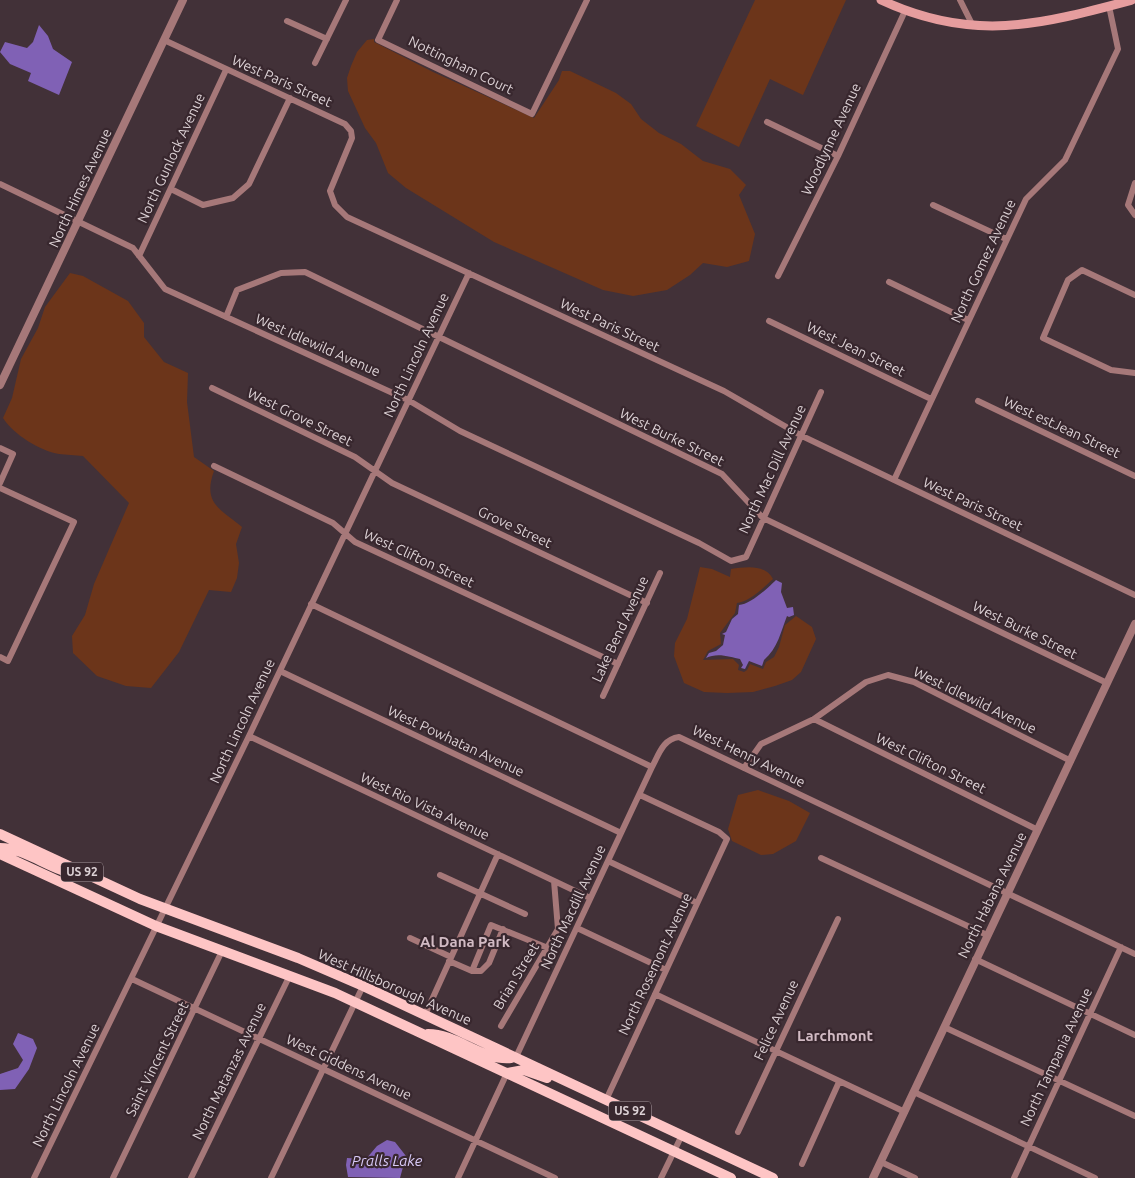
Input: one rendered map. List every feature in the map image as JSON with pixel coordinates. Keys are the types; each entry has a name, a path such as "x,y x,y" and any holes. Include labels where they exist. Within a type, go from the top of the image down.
{"main road":[{"path":"881,0 905,11 943,22 973,27 1020,26 1132,0"},
{"name":"West Hillsborough Avenue","path":"0,834 165,910 298,958 363,986 774,1178"},
{"path":"0,848 13,850 67,874 91,876"},
{"name":"US 92","path":"0,854 156,926 290,975 355,1002 731,1178"},
{"path":"422,1034 442,1034 476,1050 503,1058 516,1057"},
{"path":"508,1073 524,1070 550,1079 599,1102 606,1100"}],"street":[{"name":"North Himes Avenue","path":"0,385 182,0"},
{"path":"315,63 346,0"},
{"name":"Nottingham Court","path":"397,0 378,40 532,114 587,0"},
{"path":"960,0 973,27"},
{"name":"North Gomez Avenue","path":"894,480 1026,199 1065,160 1118,49 1109,6"},
{"name":"Woodlynne Avenue","path":"778,276 838,156 905,11"},
{"path":"286,21 327,39"},
{"name":"West Paris Street","path":"164,40 345,124 351,131 352,138 330,191 336,205 347,217 724,391 802,436 1135,595"},
{"name":"North Gunlock Avenue","path":"139,256 226,70"},
{"path":"171,189 203,205 233,198 250,184 290,98"},
{"path":"767,122 838,156"},
{"path":"1135,183 1128,205 1135,216"},
{"name":"West Idlewild Avenue","path":"0,184 133,248 165,289 408,400 460,431 699,543 731,561 746,557"},
{"path":"933,205 1006,239"},
{"path":"1135,295 1082,270 1068,280 1043,338 1111,370 1135,373"},
{"name":"West Burke Street","path":"226,317 237,290 281,273 305,272 722,474 763,518 1107,683"},
{"name":"North Lincoln Avenue","path":"34,1178 249,736 469,272"},
{"path":"889,282 968,320"},
{"name":"West Jean Street","path":"769,321 931,400"},
{"name":"West Grove Street","path":"212,388 355,457 375,471"},
{"name":"North Mac Dill Avenue","path":"746,557 821,392"},
{"name":"West estJean Street","path":"978,401 1135,476"},
{"path":"0,448 13,454 0,483"},
{"name":"West Clifton Street","path":"214,466 333,523 355,542 618,664"},
{"name":"Grove Street","path":"375,471 392,483 646,603"},
{"path":"0,488 74,522 8,661 0,657"},
{"name":"Lake Bend Avenue","path":"602,696 660,573"},
{"path":"311,604 652,767"},
{"name":"North Habana Avenue","path":"873,1178 1135,624"},
{"name":"West Powhatan Avenue","path":"280,670 621,833"},
{"name":"West Idlewild Avenue","path":"814,719 866,682 888,675 914,682 1070,761"},
{"path":"744,768 761,744 814,719"},
{"name":"West Clifton Street","path":"814,719 1038,830"},
{"name":"West Rio Vista Avenue","path":"249,736 590,898"},
{"name":"West Henry Avenue","path":"652,767 666,741 679,737 1135,954"},
{"name":"North Macdill Avenue","path":"516,1057 652,767"},
{"name":"North Rosemont Avenue","path":"606,1100 727,839 718,832 640,795"},
{"path":"425,1015 498,854"},
{"path":"821,858 987,935"},
{"path":"608,861 697,903"},
{"path":"440,875 525,914"},
{"name":"Brian Street","path":"501,1026 558,929 554,881"},
{"name":"Felice Avenue","path":"738,1132 838,919"},
{"path":"472,971 492,925 548,948"},
{"path":"410,938 472,971 482,971 489,963 503,928"},
{"path":"577,928 666,970"},
{"name":"North Tampania Avenue","path":"1014,1178 1121,947"},
{"name":"Saint Vincent Street","path":"113,1178 222,951"},
{"path":"975,959 1135,1035"},
{"name":"North Matanzas Avenue","path":"191,1178 290,975"},
{"name":"West Giddens Avenue","path":"132,979 555,1178"},
{"path":"271,1178 363,986"},
{"path":"654,994 905,1112"},
{"path":"944,1027 1135,1116"},
{"path":"458,1178 508,1073"},
{"path":"802,1164 839,1082"},
{"path":"914,1092 1095,1178"},
{"path":"661,1178 682,1135"},
{"path":"881,1162 915,1178"}],"shaded area":[{"path":"755,0 846,0 803,95 770,79 739,147 696,126"},
{"path":"374,39 374,42 433,72 534,118 559,80 562,71 570,71 616,93 631,104 641,119 659,133 681,144 703,161 730,169 746,185 739,195 755,234 749,261 727,267 703,263 690,275 667,290 633,296 603,290 494,242 406,188 388,173 376,143 365,128 348,91 347,78 357,52 367,40"},
{"path":"70,273 83,276 128,301 144,323 144,337 164,362 188,373 187,402 194,457 214,471 210,491 216,505 242,527 236,544 239,563 237,578 231,592 209,590 179,652 151,688 126,686 97,676 73,653 72,636 85,615 94,584 129,503 83,456 59,454 36,446 20,436 3,418 12,398 21,359 38,328 45,307"},
{"path":"700,567 712,569 730,577 731,569 755,568 770,574 773,579 752,597 737,603 735,613 720,633 721,644 708,651 703,660 733,659 739,665 738,670 744,672 750,664 763,669 766,662 774,657 779,647 785,625 796,616 812,627 816,639 801,672 792,680 753,692 727,693 704,692 684,683 674,656 675,643 687,619"},
{"path":"758,790 789,801 810,813 796,841 773,854 761,855 732,841 728,829 738,795"}],"water":[{"path":"39,25 48,36 53,49 72,62 59,95 28,81 31,73 10,64 0,52 5,42 27,48 33,42"},
{"path":"776,580 782,583 781,592 787,608 793,607 794,615 787,616 776,645 764,660 762,666 749,661 745,669 741,668 743,665 740,659 719,655 706,658 709,653 716,651 723,645 725,635 722,634 726,632 732,619 738,614 739,605 754,599"},
{"path":"18,1033 33,1039 37,1048 29,1069 15,1089 0,1090 0,1074 18,1068 23,1060 13,1044"},
{"name":"Pralls Lake","path":"387,1140 395,1142 406,1156 400,1178 348,1177 347,1158 366,1159 377,1146"}],"district":[{"name":"Al Dana Park","path":"465,942"},
{"name":"Larchmont","path":"835,1036"}]}
